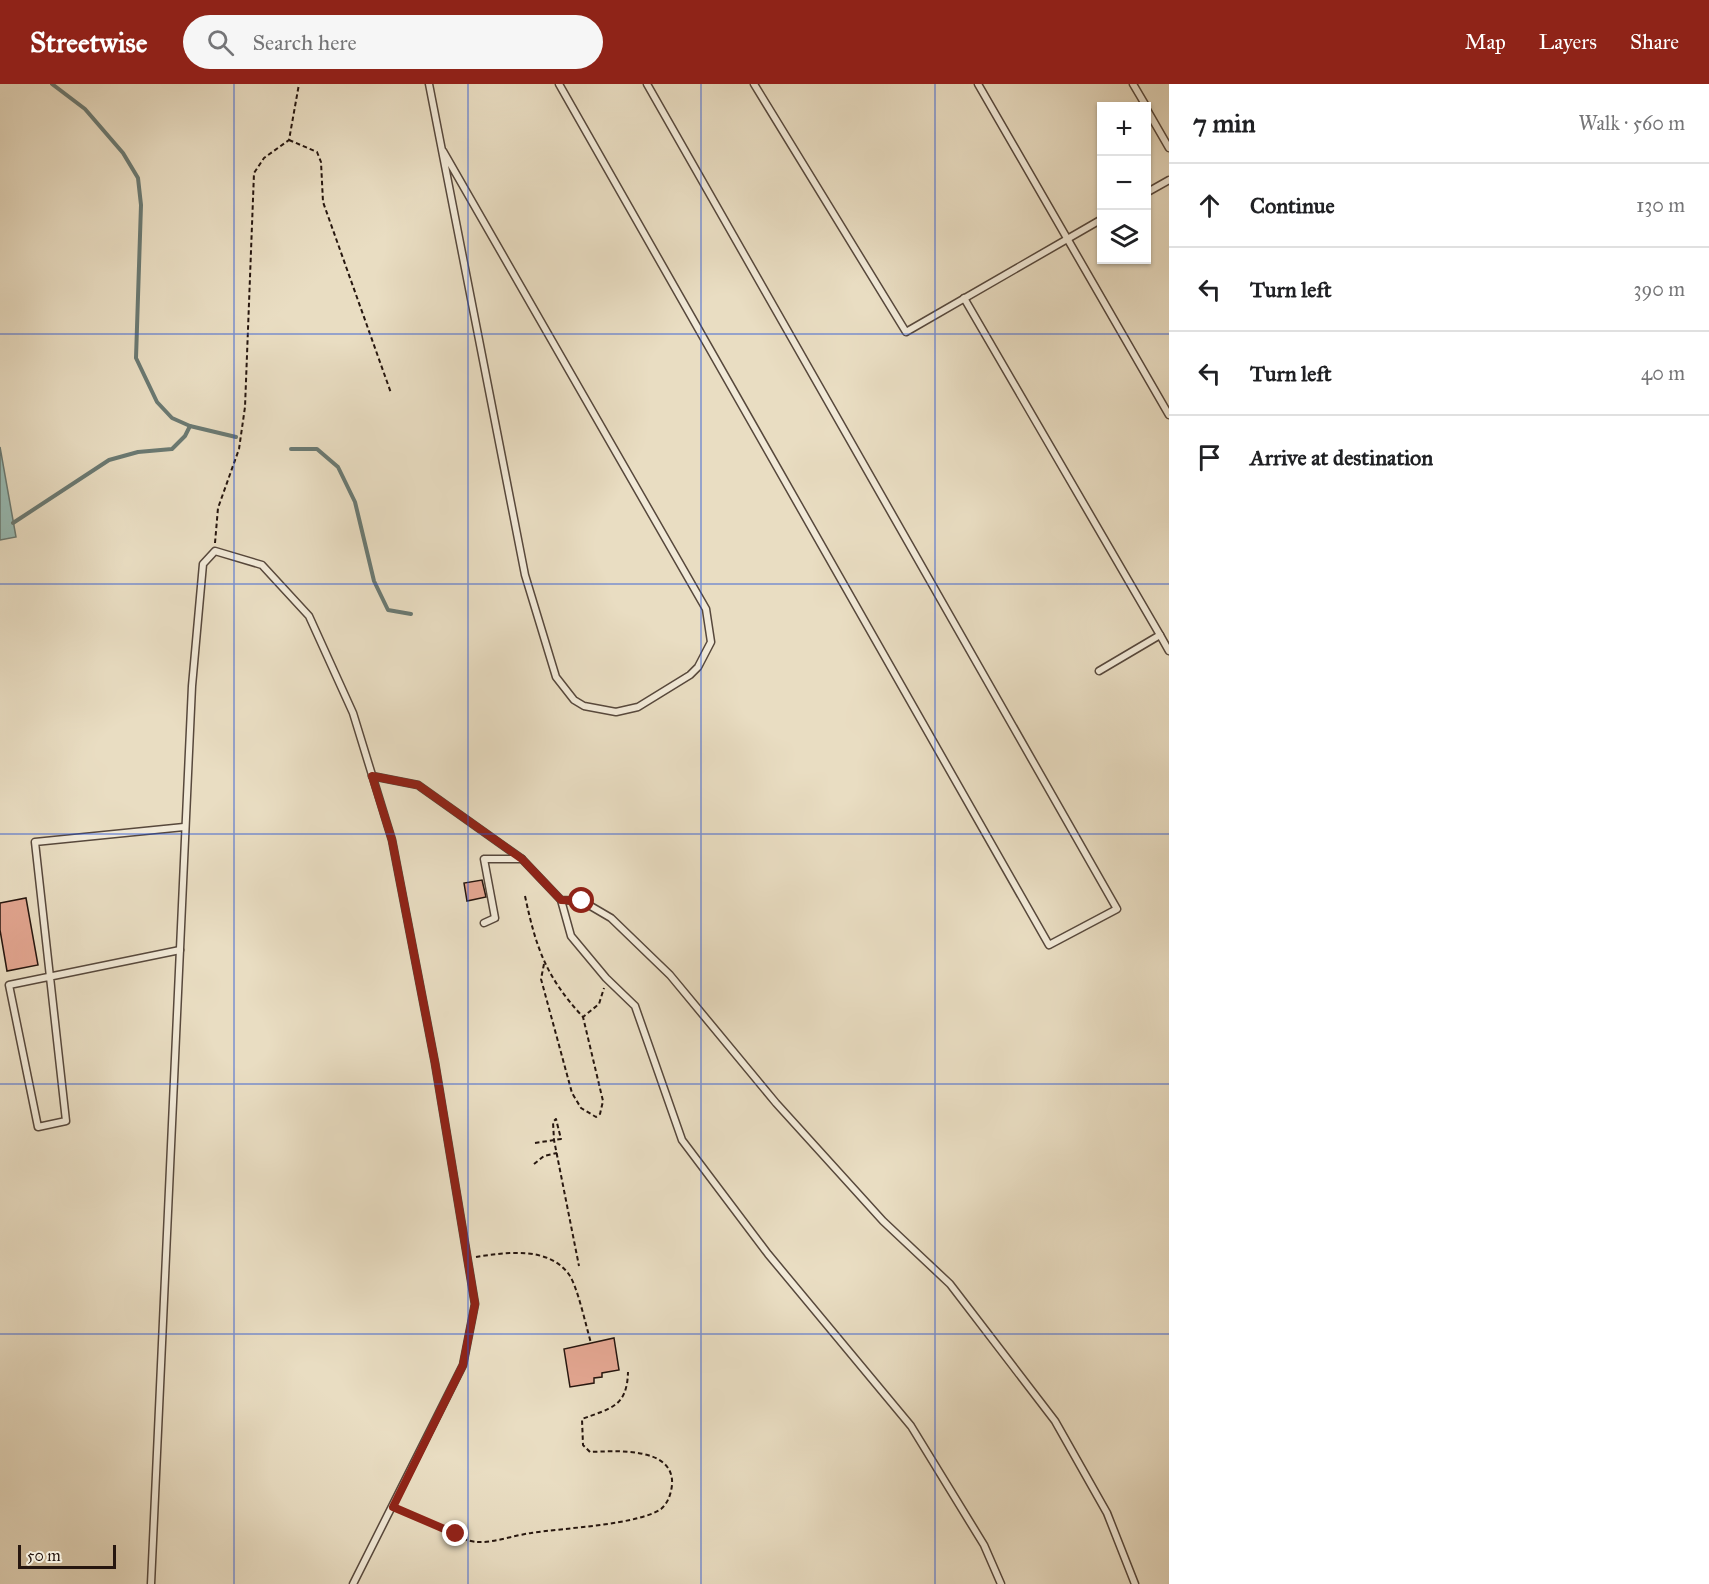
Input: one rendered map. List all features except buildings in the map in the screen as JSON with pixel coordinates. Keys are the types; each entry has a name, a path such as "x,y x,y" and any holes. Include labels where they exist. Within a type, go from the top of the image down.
{"lane":[{"path":"429,84 525,575 548,658 556,677 574,700 606,712 638,707 690,675 698,667 711,642 706,609 443,151"},
{"path":"559,84 1049,945 1117,909 647,84"},
{"path":"753,84 906,332 1097,221"},
{"path":"978,84 1169,415"},
{"path":"1133,84 1143,102"},
{"path":"1151,116 1169,148"},
{"path":"1151,190 1169,180"},
{"path":"964,298 1169,651"},
{"path":"151,1584 192,686 203,564 215,551 262,565 309,616 353,712 394,851 435,1063 475,1304 463,1365 353,1584"},
{"path":"1099,671 1160,635"},
{"path":"372,776 418,785 522,859 561,900 571,936 606,978 635,1006 682,1140 768,1254 911,1426 984,1545 1001,1584"},
{"path":"180,950 49,977 9,985 38,1127 66,1121 49,977 34,842 184,827"},
{"path":"484,922 495,918 484,859 522,859"},
{"path":"561,900 582,901 611,918 670,975 776,1103 860,1196 898,1237 950,1284 1055,1421 1107,1513 1135,1584"}],"path":[{"path":"215,551 218,508 239,450 245,407 254,173 264,158 289,140 299,84"},
{"path":"289,140 317,152 321,162 323,202 391,393"},
{"path":"525,896 535,942 544,964 583,1017 603,1101 600,1114 596,1117 590,1116 581,1108 572,1093 541,979 544,964"},
{"path":"583,1017 599,1004 606,978"},
{"path":"535,1143 554,1140 561,1139 559,1122 554,1119 554,1140 579,1266"},
{"path":"534,1164 544,1156 557,1154"},
{"path":"468,1258 503,1252 546,1256 570,1276 591,1342"},
{"path":"393,1507 477,1542 579,1525 613,1523 650,1515 667,1502 672,1486 669,1468 651,1456 628,1451 590,1452 583,1444 580,1432 582,1419 611,1408 623,1398 628,1372"}],"water":[{"path":"0,447 16,537 0,540"}],"waterway":[{"path":"52,84 85,109 123,153 138,178 141,205 136,358 157,402 172,418 190,426 236,437"},
{"path":"13,523 109,460 138,452 172,449 185,436 190,426"},
{"path":"291,449 317,449 338,467 355,502 374,581 388,610 411,614"}],"route":[{"path":"456,1534 393,1507 463,1365 475,1304 435,1063 392,840 372,776 418,785 522,859 561,900 582,901"}]}
